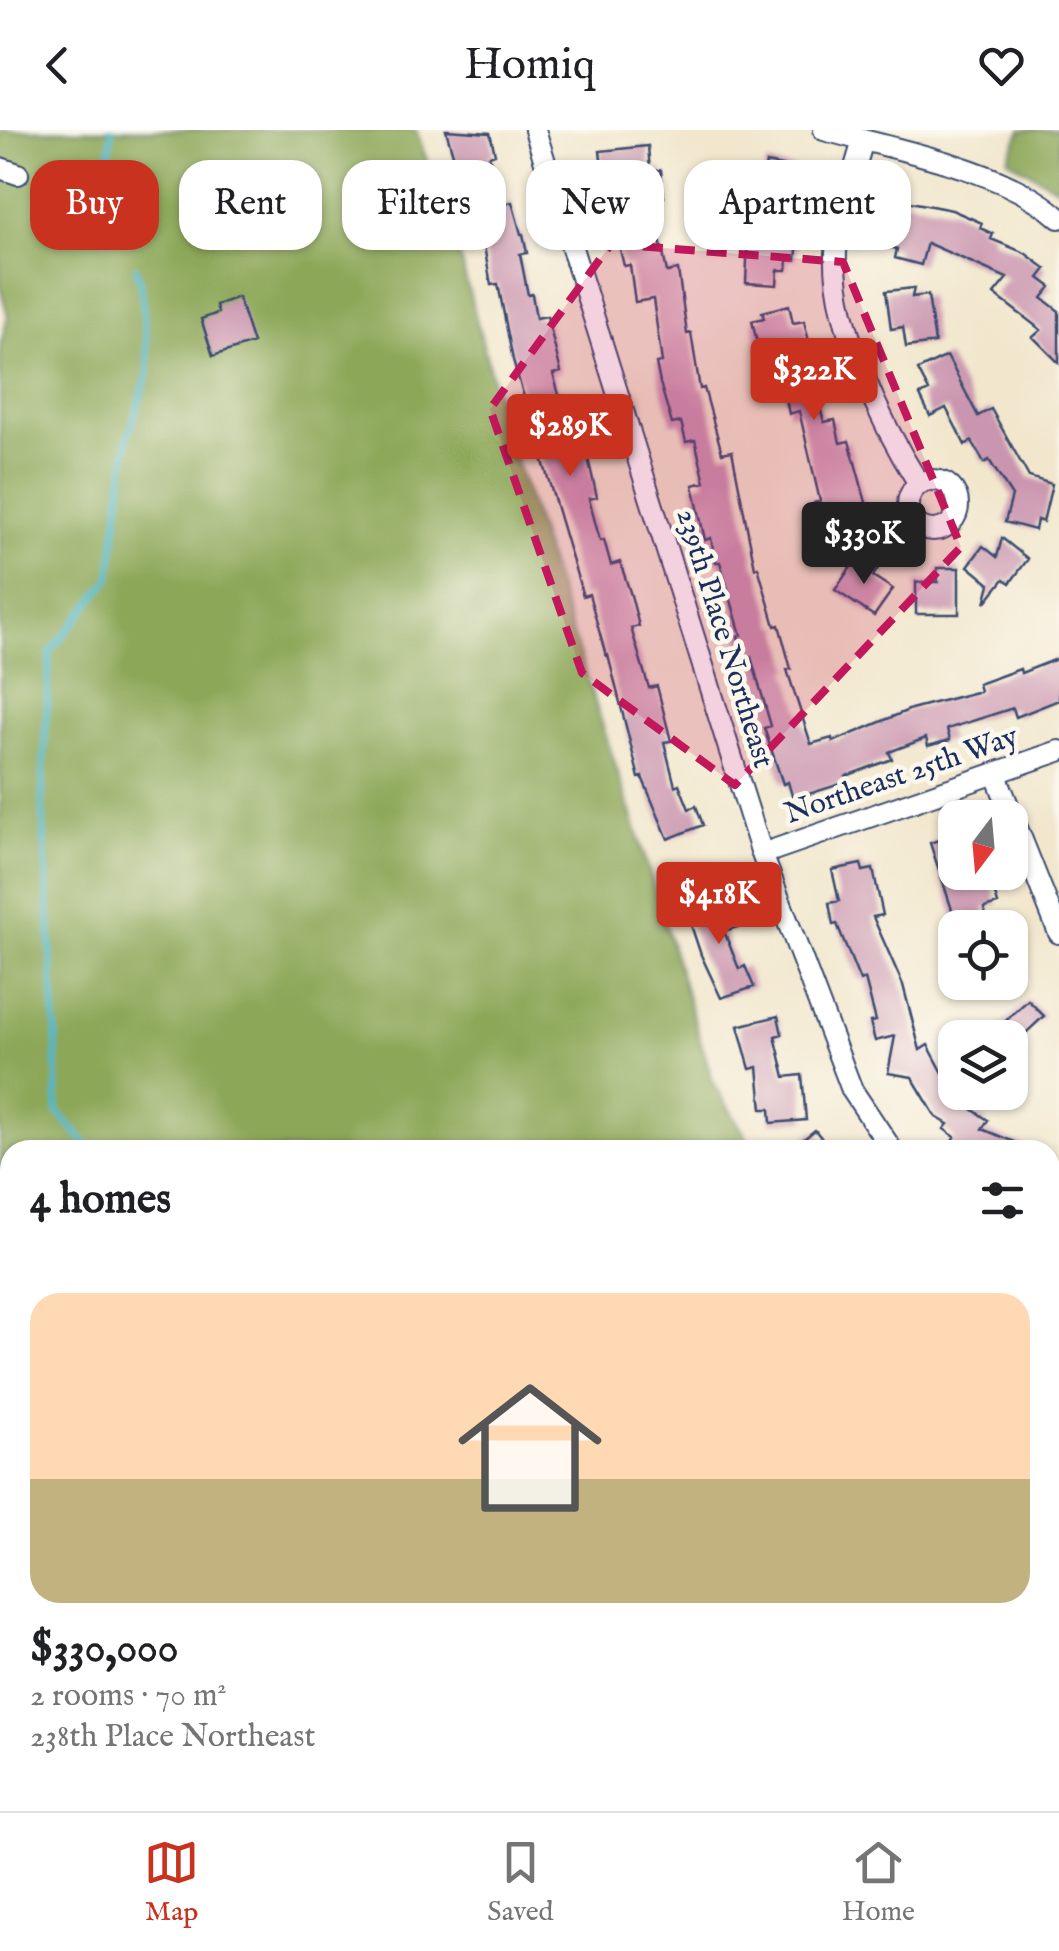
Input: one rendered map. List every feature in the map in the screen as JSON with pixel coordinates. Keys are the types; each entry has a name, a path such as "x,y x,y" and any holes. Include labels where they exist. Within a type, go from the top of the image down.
{"street":[{"name":"239th Place Northeast","path":"535,130 762,854 852,1090 885,1140"},
{"path":"824,130 1017,189 1059,218"},
{"path":"863,140 840,229 836,256 840,288 874,402 919,484"},
{"name":"Northeast 25th Way","path":"762,854 1059,751"},
{"path":"996,775 1059,933"}],"highlighted area":[{"path":"611,244 843,262 961,547 735,785 582,673 490,409"}],"green space":[{"path":"0,130 416,130 427,160 342,160 342,250 458,250 505,427 635,825 713,1082 748,1140 0,1140 0,346 8,316 0,287"},
{"path":"1021,130 1059,130 1058,189 1008,159"}],"building":[{"path":"446,130 490,133 495,154 489,156 490,160 455,160"},
{"path":"648,146 649,160 601,160 600,151"},
{"path":"512,202 527,253 520,254 528,295 532,294 536,318 547,316 561,372 553,374 573,442 582,439 588,458 597,497 589,499 600,541 604,540 611,565 620,562 631,595 639,626 631,628 649,688 657,686 671,741 664,742 675,786 679,784 689,809 696,806 703,825 668,839 642,777 639,778 608,655 589,594 583,596 513,360 498,284 491,285 485,250 506,250 506,204"},
{"path":"911,202 952,210 982,223 980,228 993,234 991,239 1025,253 1046,269 1039,278 1051,287 1042,298 1059,311 1059,363 1033,337 1041,330 994,294 1007,278 927,243 921,265 895,258 897,250 911,250"},
{"path":"620,250 662,250 667,272 678,270 700,389 704,388 722,453 732,451 755,568 758,567 775,626 779,625 791,669 787,670 811,744 832,738 833,742 911,709 980,691 978,684 1059,658 1059,700 1016,717 1013,708 947,729 950,740 928,746 926,738 889,752 892,759 846,776 847,782 793,799 788,782 783,784 764,728 771,726 751,657 744,659 720,562 716,562 711,538 705,540 693,485 705,482 695,440 686,442 681,422 672,424 660,383 656,363 662,362 653,299 635,302 630,265 624,266"},
{"path":"747,250 797,250 796,260 788,260 787,270 778,270 777,285 746,283"},
{"path":"914,288 912,297 928,295 935,343 906,347 903,327 891,329 886,291"},
{"path":"238,297 253,343 213,356 201,319 218,313 216,305"},
{"path":"789,305 793,323 804,321 814,362 817,361 823,382 814,385 824,422 835,420 840,443 849,441 867,506 853,512 861,532 837,542 830,542 814,503 820,501 799,411 789,414 776,351 760,355 752,321 764,318 762,312"},
{"path":"947,356 978,416 991,409 1029,477 1052,484 1043,522 1037,520 1035,530 1005,522 1012,496 989,460 984,463 972,441 965,445 946,408 930,416 920,395 929,391 918,370"},
{"path":"1002,538 1028,559 1010,583 1004,579 985,603 990,584 968,566 983,546 997,557"},
{"path":"859,555 878,568 873,576 893,589 874,616 835,590"},
{"path":"937,568 959,568 959,614 916,614 916,582 938,582"},
{"path":"938,840 938,867 930,843"},
{"path":"861,864 863,871 873,869 883,915 873,917 903,985 920,1050 928,1045 938,1064 938,1110 973,1110 988,1120 982,1129 1009,1140 953,1140 955,1137 944,1129 948,1124 936,1117 912,1077 888,1073 895,1036 875,1041 870,1022 876,1021 865,979 860,981 837,924 833,925 829,903 839,901 832,870"},
{"path":"945,890 994,890 998,904 985,910 952,910"},
{"path":"729,899 738,927 724,931 739,969 745,966 754,987 721,998 687,913"},
{"path":"1028,1000 1044,1016 1028,1031 1028,1020 1007,1020"},
{"path":"778,1016 782,1034 775,1036 785,1077 802,1075 806,1120 771,1123 770,1109 762,1109 758,1067 750,1069 738,1026"},
{"path":"815,1130 823,1140 802,1140"}],"waterway":[{"path":"109,160 112,130"},
{"path":"83,1140 57,1111 42,798 50,652 110,579 128,437 149,370 136,268"}]}
